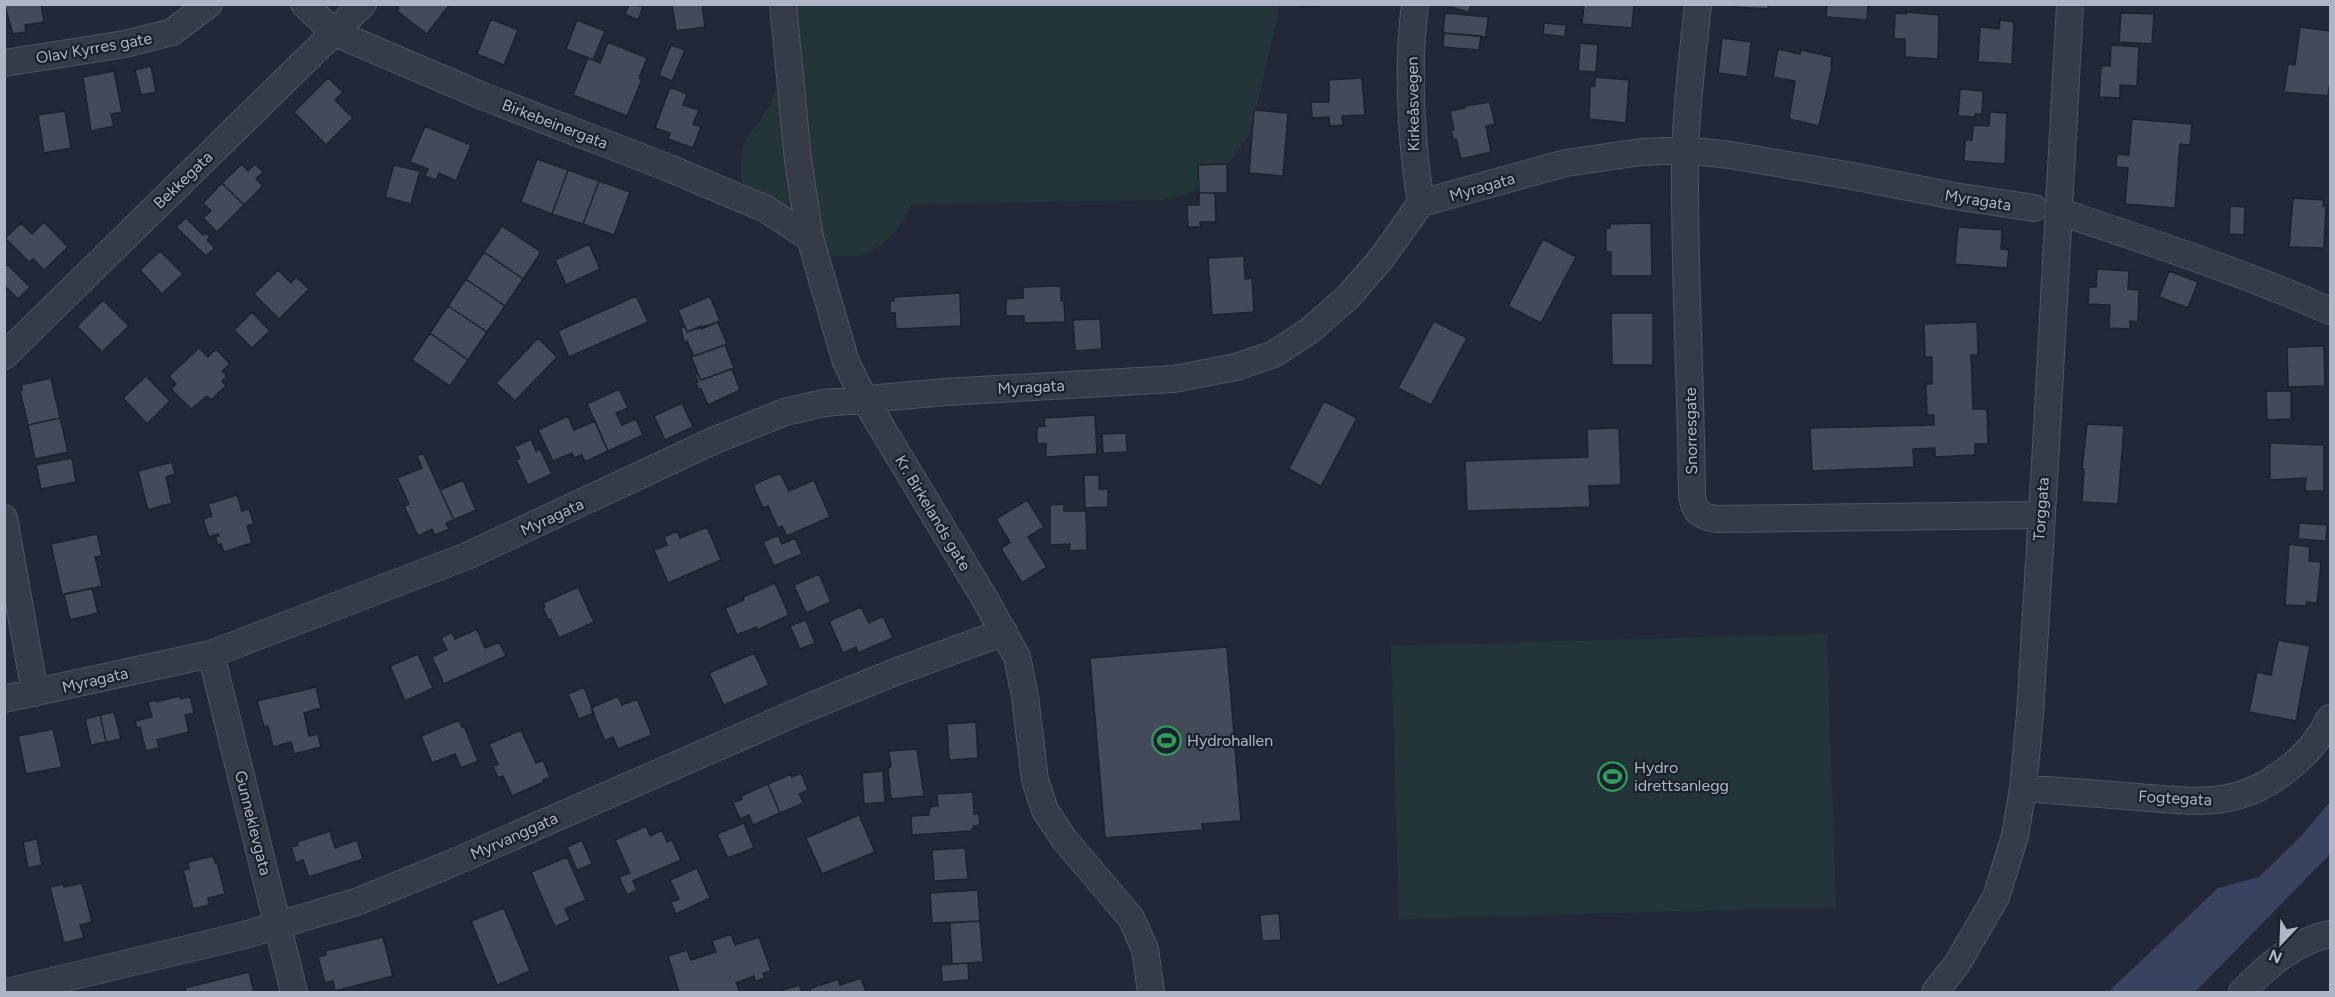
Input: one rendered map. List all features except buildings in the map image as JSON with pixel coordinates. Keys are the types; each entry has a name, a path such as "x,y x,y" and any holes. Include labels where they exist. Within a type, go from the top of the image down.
{"street":[{"name":"Olav Kyrres gate","path":"4,63 125,44 172,32 209,4"},
{"name":"Birkebeinergata","path":"304,4 335,33 766,209 810,238"},
{"name":"Bekkegata","path":"4,356 363,4"},
{"name":"Kr. Birkelands gate","path":"783,4 798,160 810,238 846,362 865,400 1017,657 1023,676 1035,780 1045,810 1064,839 1131,918 1145,949 1151,993"},
{"name":"Kirkeåsvegen","path":"1415,4 1412,61 1414,152 1421,203"},
{"name":"Snorresgate","path":"1698,4 1685,150 1692,496 1695,510 1702,516 1717,519 2040,515"},
{"name":"Torggata","path":"1935,993 1957,964 1996,897 2015,837 2023,788 2030,714 2040,515 2046,446 2046,210 2070,4"},
{"name":"Myragata","path":"4,699 211,654 467,556 715,440 785,411 824,403 945,392 1174,378 1236,367 1274,354 1309,332 1348,297 1381,259 1421,203 1566,163 1685,150 1741,157 1954,196 2046,210 2241,274 2331,311"},
{"path":"4,518 35,693"},
{"name":"Myrvanggata","path":"8,993 278,927 356,902 895,672 1004,632"},
{"name":"Gunneklevgata","path":"211,654 294,993"},
{"name":"Fogtegata","path":"2023,788 2183,802 2218,801 2248,794 2276,780 2300,760 2320,738 2331,718"},
{"path":"2242,993 2264,969 2289,951 2331,934"}],"shaded area":[{"path":"775,5 1280,5 1251,132 1238,152 1216,177 1194,192 1163,200 912,204 891,237 876,249 858,255 835,256 812,250 773,229 753,208 743,183 742,154 746,140 770,103 785,63"},
{"name":"Hydro idrettsanlegg","path":"1827,634 1836,907 1399,919 1391,646"}],"water":[{"path":"2330,802 2330,854 2195,992 2108,992 2218,888 2259,877 2302,835"}],"place":[{"name":"Hydrohallen","path":"1166,740"},
{"name":"Hydro idrettsanlegg","path":"1613,776"}]}
